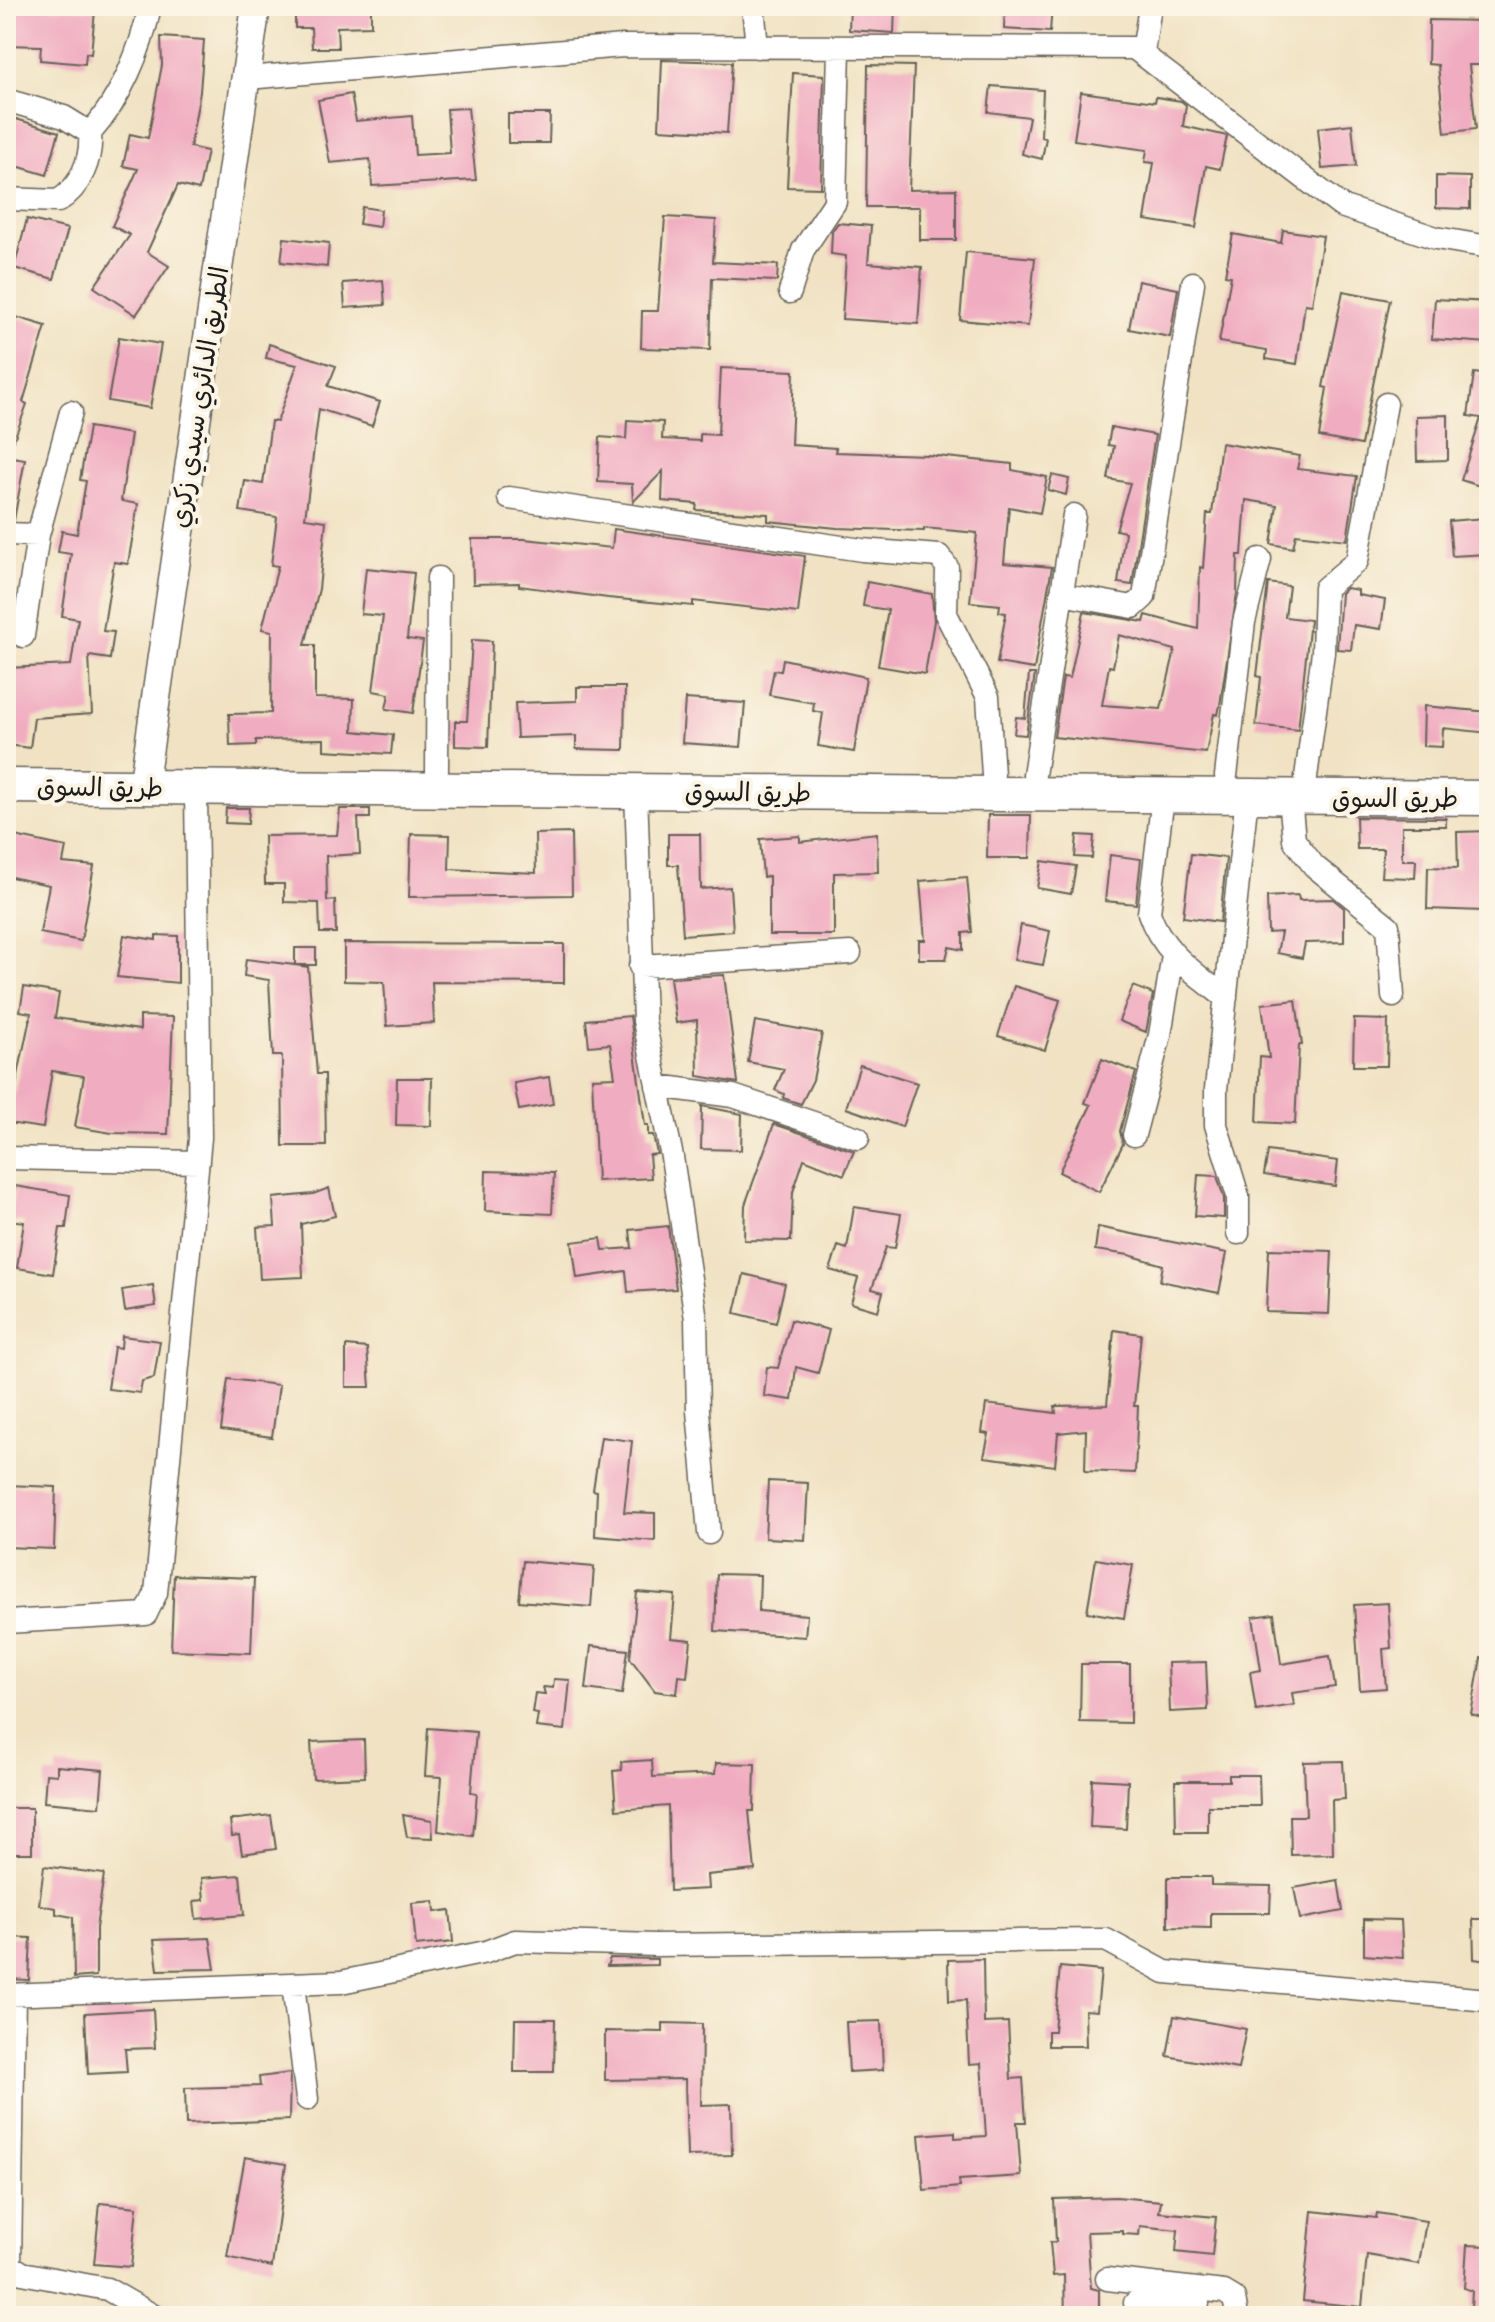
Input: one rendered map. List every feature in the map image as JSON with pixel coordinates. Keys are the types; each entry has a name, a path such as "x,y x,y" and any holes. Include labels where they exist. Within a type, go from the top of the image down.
{"main road":[{"name":"طريق السوق","path":"6,768 143,779 196,789 1163,796 1237,786"},
{"name":"طريق السوق","path":"6,786 437,771 1034,775 1489,798"},
{"name":"طريق السوق","path":"1298,787 1489,778"}],"street":[{"path":"6,199 46,202 67,195 91,153 90,133 113,108 146,26 150,6"},
{"name":"الطريق الدائري سيدي زكري","path":"143,779 256,6"},
{"path":"753,6 757,47"},
{"path":"1143,52 1150,6"},
{"path":"247,78 623,46 1134,48 1341,206 1436,238 1489,247"},
{"path":"790,292 803,250 835,202 839,49"},
{"path":"6,100 64,117 90,133"},
{"path":"1061,594 1133,607 1144,597 1193,283"},
{"path":"1386,404 1357,561 1325,588 1322,663 1298,787 1294,840 1314,866 1388,926 1393,996"},
{"path":"23,636 38,535 71,412"},
{"path":"509,498 862,550 939,556 947,567 946,614 988,697 993,775"},
{"path":"1034,775 1074,515"},
{"path":"6,534 38,535"},
{"path":"1238,1233 1238,1196 1216,1125 1219,1042 1226,998 1244,622 1260,559"},
{"path":"437,771 438,578"},
{"path":"6,1622 146,1614 156,1593 198,1162 196,789"},
{"path":"636,791 644,1021 672,1157 696,1319 698,1411 709,1533"},
{"path":"1163,796 1149,913 1154,930 1173,955 1226,998"},
{"path":"640,966 850,953"},
{"path":"1134,1135 1160,1035 1173,955"},
{"path":"657,1086 733,1096 858,1138"},
{"path":"6,1158 198,1162"},
{"path":"154,2316 107,2289 22,2273 10,2265 10,1995 341,1982 486,1952 515,1941 656,1945 1106,1940 1123,1946 1165,1972 1489,2000"},
{"path":"293,1984 307,2099"},
{"path":"1107,2279 1224,2292 1234,2298 1236,2313 1179,2301 1135,2303"}],"building":[{"path":"6,6 95,10 91,54 86,53 85,64 40,60 41,46 6,45"},
{"path":"295,6 371,6 371,26 337,27 338,48 312,48 311,28 295,28"},
{"path":"850,6 895,6 894,33 849,30"},
{"path":"1005,6 1052,6 1050,32 1004,29"},
{"path":"1429,20 1488,21 1487,65 1469,65 1476,129 1445,133 1438,65 1428,64"},
{"path":"161,37 204,40 200,92 190,147 207,151 199,190 178,185 147,252 169,266 136,315 94,287 130,235 112,226 138,169 123,166 130,134 148,138 162,65"},
{"path":"662,60 732,62 727,133 659,129"},
{"path":"868,65 914,66 909,190 956,189 956,240 920,240 920,207 866,207"},
{"path":"793,73 824,75 821,188 787,187"},
{"path":"991,86 1043,90 1041,137 1046,138 1042,159 1022,154 1029,117 988,112"},
{"path":"1081,92 1155,102 1156,97 1181,101 1186,105 1183,126 1227,136 1220,169 1206,166 1196,228 1145,220 1154,163 1145,162 1147,150 1074,140"},
{"path":"351,94 356,121 412,116 415,155 450,153 447,109 468,108 476,180 372,186 370,159 330,163 318,100"},
{"path":"508,114 550,114 549,143 508,143"},
{"path":"6,116 59,132 47,175 6,163"},
{"path":"1352,124 1356,166 1322,169 1318,128"},
{"path":"1436,176 1470,177 1470,209 1436,208"},
{"path":"362,207 381,210 379,227 359,224"},
{"path":"665,217 716,220 713,262 778,265 777,281 712,278 710,350 641,348 642,311 658,311"},
{"path":"27,219 68,229 54,279 14,268"},
{"path":"838,223 871,226 868,263 922,267 918,324 842,319 846,256 831,254 832,231"},
{"path":"1283,230 1323,236 1312,305 1305,304 1297,364 1266,359 1267,350 1219,342 1231,276 1225,275 1233,234 1281,243"},
{"path":"284,238 329,243 327,267 281,262"},
{"path":"966,252 1035,258 1028,326 960,320"},
{"path":"383,280 385,305 345,308 343,283"},
{"path":"1138,281 1178,289 1170,337 1129,329"},
{"path":"1343,291 1390,300 1361,445 1319,437 1327,388 1323,387"},
{"path":"1435,299 1489,302 1489,343 1432,339"},
{"path":"6,314 46,326 23,402 27,404 8,456"},
{"path":"119,337 161,344 150,408 108,401"},
{"path":"269,344 336,366 328,386 380,402 372,426 319,409 305,518 326,521 319,589 305,645 315,645 315,698 354,699 353,731 393,735 391,754 324,750 324,739 256,740 256,745 230,746 229,714 271,713 272,631 262,629 278,566 271,565 277,517 240,511 245,481 263,484 271,421 277,422 297,365 266,358"},
{"path":"721,368 794,371 791,445 836,448 835,452 927,455 1012,464 1012,470 1047,477 1040,513 1009,507 1004,563 1052,567 1034,669 997,663 1006,613 999,612 1000,605 970,602 977,533 924,528 924,531 837,528 768,521 768,514 696,510 697,504 662,501 663,471 633,502 632,484 598,482 600,437 626,439 627,420 663,422 662,439 700,441 700,434 718,435"},
{"path":"1474,373 1489,375 1489,489 1461,480 1481,418 1468,416"},
{"path":"1448,415 1448,460 1417,461 1416,416"},
{"path":"89,427 131,434 121,501 138,504 128,564 114,562 103,631 114,632 110,659 89,656 92,714 34,718 30,748 6,745 6,668 71,665 78,619 62,616 71,554 58,552 62,531 77,534 86,481 80,480"},
{"path":"1111,427 1155,435 1132,585 1118,583 1125,532 1116,530 1130,483 1108,479 1114,446 1108,445"},
{"path":"1221,443 1300,456 1297,469 1357,476 1347,540 1296,534 1293,548 1271,544 1277,505 1246,500 1242,555 1238,555 1237,593 1220,705 1218,715 1214,714 1206,753 1054,737 1063,677 1070,678 1084,612 1144,622 1146,615 1198,629 1200,567 1203,568 1207,514 1212,514","holes":["1119,635 1175,650 1161,709 1102,705 1109,666 1113,667"]},
{"path":"6,456 25,459 14,520 6,520"},
{"path":"1052,475 1069,479 1066,495 1048,490"},
{"path":"1485,518 1487,554 1452,556 1449,521"},
{"path":"614,529 805,556 798,613 693,601 693,606 608,598 519,586 519,583 473,584 472,539 524,539 612,548"},
{"path":"366,568 414,573 407,639 423,641 413,713 386,709 389,694 373,691 383,616 361,614"},
{"path":"867,582 932,594 934,621 925,674 878,666 888,610 863,606"},
{"path":"1268,583 1289,586 1285,617 1310,620 1298,730 1256,725 1261,677 1257,676"},
{"path":"1346,588 1358,590 1358,595 1385,600 1381,629 1354,625 1351,650 1337,649 1341,593"},
{"path":"472,640 492,641 488,747 455,746 455,721 467,721"},
{"path":"783,659 866,677 854,752 818,746 823,713 813,711 814,703 769,695 774,670 781,671"},
{"path":"1029,674 1035,674 1026,735 1014,734 1016,717 1025,718"},
{"path":"577,687 625,687 624,750 576,749 576,736 517,738 515,703 577,701"},
{"path":"685,699 745,703 741,747 682,743"},
{"path":"1424,706 1489,712 1489,733 1443,728 1442,747 1423,746"},
{"path":"226,808 249,808 248,824 225,823"},
{"path":"340,809 370,809 370,818 358,818 360,854 326,856 327,901 335,900 336,933 320,933 319,903 284,902 284,884 265,884 264,836 337,835"},
{"path":"988,815 1031,815 1030,858 987,858"},
{"path":"1356,817 1446,818 1446,826 1402,826 1402,860 1416,860 1415,878 1381,877 1383,849 1357,849"},
{"path":"1489,831 1484,911 1427,909 1428,867 1458,868 1457,832"},
{"path":"571,833 572,895 409,897 411,834 450,835 449,869 536,873 535,834"},
{"path":"877,833 878,872 834,873 834,935 769,935 769,876 763,877 760,839 800,836 800,842"},
{"path":"6,834 66,847 63,863 94,866 81,941 40,933 49,885 6,876"},
{"path":"668,834 700,834 701,889 730,887 733,931 683,935 678,865 668,865"},
{"path":"1077,835 1094,836 1092,858 1075,857"},
{"path":"1191,854 1226,858 1220,922 1183,917"},
{"path":"1110,855 1141,859 1136,904 1105,901"},
{"path":"1042,861 1076,866 1071,894 1037,888"},
{"path":"967,877 972,932 963,933 963,950 949,947 946,959 919,959 919,940 925,940 920,881"},
{"path":"1298,895 1299,900 1333,899 1344,908 1344,942 1305,943 1302,958 1277,953 1281,932 1268,933 1267,897"},
{"path":"1021,925 1050,931 1043,965 1014,960"},
{"path":"124,935 156,940 156,935 178,936 178,983 117,977"},
{"path":"344,943 564,944 564,983 432,982 434,1023 387,1026 384,982 344,981"},
{"path":"295,948 316,948 316,965 295,965"},
{"path":"246,959 308,967 317,1074 325,1074 326,1146 283,1146 282,1056 273,1056 269,980 244,976"},
{"path":"724,975 738,1083 698,1076 697,1020 676,1023 670,978"},
{"path":"1014,986 1060,1000 1045,1050 998,1036"},
{"path":"1133,986 1153,994 1146,1032 1119,1021"},
{"path":"24,987 59,993 55,1018 140,1030 140,1016 173,1017 168,1134 112,1133 75,1127 84,1076 52,1071 43,1128 8,1123 31,1013 20,1011"},
{"path":"1296,1000 1302,1045 1299,1045 1295,1124 1257,1122 1260,1057 1269,1058 1262,1004"},
{"path":"630,1016 645,1125 648,1125 648,1135 653,1135 657,1154 649,1155 651,1178 597,1181 592,1078 615,1077 610,1044 589,1046 586,1020"},
{"path":"1354,1019 1388,1020 1387,1066 1353,1066"},
{"path":"755,1021 822,1033 813,1080 801,1104 783,1098 784,1094 775,1090 784,1069 748,1062"},
{"path":"1102,1059 1136,1072 1120,1131 1123,1144 1099,1192 1059,1172 1091,1105 1085,1103"},
{"path":"860,1065 917,1083 902,1127 846,1108"},
{"path":"549,1077 553,1104 519,1110 514,1083"},
{"path":"397,1078 432,1078 431,1126 396,1125"},
{"path":"702,1106 742,1114 741,1150 701,1149"},
{"path":"774,1124 854,1151 844,1175 804,1159 793,1192 791,1241 744,1240 745,1205"},
{"path":"1268,1151 1338,1161 1335,1186 1264,1175"},
{"path":"486,1171 554,1173 552,1214 485,1211"},
{"path":"1198,1175 1217,1176 1224,1198 1224,1218 1195,1216"},
{"path":"15,1186 70,1195 66,1228 60,1228 53,1274 17,1268 24,1222 10,1220"},
{"path":"329,1188 335,1216 301,1224 303,1277 260,1279 257,1227 275,1226 273,1198 313,1194"},
{"path":"854,1207 901,1214 895,1248 886,1247 872,1289 883,1292 878,1311 851,1303 858,1278 830,1270 838,1246 847,1249"},
{"path":"668,1226 676,1289 628,1292 626,1271 577,1278 572,1242 601,1238 603,1250 632,1248 630,1230"},
{"path":"1098,1227 1227,1253 1219,1293 1160,1281 1163,1265 1129,1255 1095,1250"},
{"path":"1269,1249 1332,1251 1329,1314 1266,1312"},
{"path":"744,1274 785,1284 776,1323 735,1313"},
{"path":"153,1285 156,1306 125,1311 122,1290"},
{"path":"791,1320 829,1330 818,1373 796,1367 792,1400 764,1396 767,1367 778,1368"},
{"path":"1114,1330 1141,1334 1134,1406 1138,1406 1135,1473 1085,1471 1086,1430 1058,1433 1055,1466 984,1457 989,1434 982,1433 986,1404 1056,1413 1055,1406 1107,1405"},
{"path":"122,1336 160,1341 154,1378 142,1381 140,1393 108,1389 114,1347 121,1348"},
{"path":"346,1346 367,1348 370,1387 346,1387"},
{"path":"228,1379 279,1385 272,1437 221,1430"},
{"path":"601,1437 632,1441 624,1512 655,1513 655,1541 595,1536 597,1491 593,1490"},
{"path":"768,1481 808,1483 805,1540 765,1538"},
{"path":"6,1485 56,1487 54,1549 6,1547"},
{"path":"1096,1559 1133,1565 1124,1618 1087,1612"},
{"path":"523,1561 594,1567 591,1607 519,1601"},
{"path":"717,1574 760,1575 759,1611 807,1615 805,1637 715,1631"},
{"path":"174,1575 254,1578 251,1653 171,1650"},
{"path":"637,1592 675,1595 671,1638 691,1640 687,1677 679,1676 677,1694 655,1691 630,1658"},
{"path":"1388,1603 1391,1648 1383,1649 1386,1688 1360,1690 1354,1605"},
{"path":"1274,1614 1281,1664 1330,1656 1335,1687 1292,1693 1294,1705 1256,1711 1250,1672 1261,1670 1253,1617"},
{"path":"591,1646 628,1650 622,1694 586,1689"},
{"path":"1481,1658 1489,1658 1489,1719 1471,1714"},
{"path":"1206,1662 1208,1710 1170,1712 1168,1663"},
{"path":"1081,1664 1130,1664 1130,1723 1080,1722"},
{"path":"554,1679 570,1680 565,1730 536,1727 538,1714 532,1713 535,1693 545,1694 543,1687 553,1688"},
{"path":"428,1728 476,1732 471,1792 477,1793 473,1836 438,1831 442,1777 425,1776"},
{"path":"364,1740 365,1777 313,1779 311,1742"},
{"path":"652,1760 653,1777 715,1774 716,1763 755,1764 754,1811 749,1811 755,1870 707,1875 708,1889 670,1891 668,1806 616,1810 613,1771 622,1770 621,1762"},
{"path":"1343,1761 1345,1799 1332,1800 1333,1854 1291,1855 1290,1816 1306,1816 1304,1762"},
{"path":"57,1766 103,1770 100,1807 44,1802 46,1774 57,1775"},
{"path":"1229,1775 1259,1775 1260,1806 1208,1806 1208,1832 1176,1832 1175,1781 1229,1781"},
{"path":"1092,1779 1128,1781 1126,1829 1090,1827"},
{"path":"6,1808 32,1808 32,1853 6,1853"},
{"path":"271,1815 276,1849 242,1854 239,1835 232,1836 230,1820"},
{"path":"403,1815 432,1820 433,1838 407,1837"},
{"path":"44,1866 104,1874 96,1928 96,1976 74,1978 73,1917 56,1914 56,1908 39,1905"},
{"path":"240,1875 244,1915 196,1919 194,1901 204,1900 202,1878"},
{"path":"1168,1877 1211,1877 1211,1885 1271,1886 1270,1913 1211,1913 1211,1928 1168,1927"},
{"path":"1338,1880 1343,1911 1300,1919 1294,1888"},
{"path":"434,1901 435,1912 450,1910 453,1942 416,1946 412,1903"},
{"path":"1364,1919 1401,1920 1403,1958 1364,1955"},
{"path":"1473,1919 1489,1919 1489,1961 1474,1959"},
{"path":"6,1937 31,1938 29,1980 6,1979"},
{"path":"210,1938 215,1969 158,1970 154,1940"},
{"path":"610,1958 657,1959 657,1965 607,1966"},
{"path":"983,1959 984,2023 1008,2022 1011,2079 1023,2078 1026,2122 1017,2122 1021,2176 959,2180 960,2187 924,2190 919,2135 955,2132 955,2138 986,2136 981,2063 969,2064 966,2000 949,2001 948,1960"},
{"path":"1060,1967 1101,1971 1097,2011 1085,2010 1086,2046 1048,2046 1048,2031 1054,2031"},
{"path":"153,2009 155,2048 125,2049 127,2072 88,2074 85,2013"},
{"path":"1174,2016 1246,2029 1238,2069 1167,2056"},
{"path":"515,2019 555,2019 554,2072 514,2072"},
{"path":"881,2021 883,2070 849,2072 846,2022"},
{"path":"663,2023 702,2024 701,2105 731,2104 732,2155 687,2156 685,2079 605,2080 605,2031 663,2032"},
{"path":"290,2073 289,2120 186,2124 185,2088 260,2086 259,2077"},
{"path":"245,2157 286,2164 272,2267 227,2257"},
{"path":"1116,2197 1161,2201 1159,2212 1216,2217 1212,2256 1176,2252 1178,2230 1140,2226 1139,2235 1123,2234 1123,2231 1087,2232 1091,2288 1099,2290 1099,2316 1065,2316 1064,2275 1053,2276 1050,2242 1056,2242 1054,2199"},
{"path":"100,2203 137,2207 131,2267 94,2264"},
{"path":"1312,2211 1376,2218 1377,2213 1426,2221 1419,2264 1367,2255 1362,2307 1303,2301"},
{"path":"1467,2245 1489,2246 1489,2310 1471,2309 1472,2291 1464,2288"}]}
